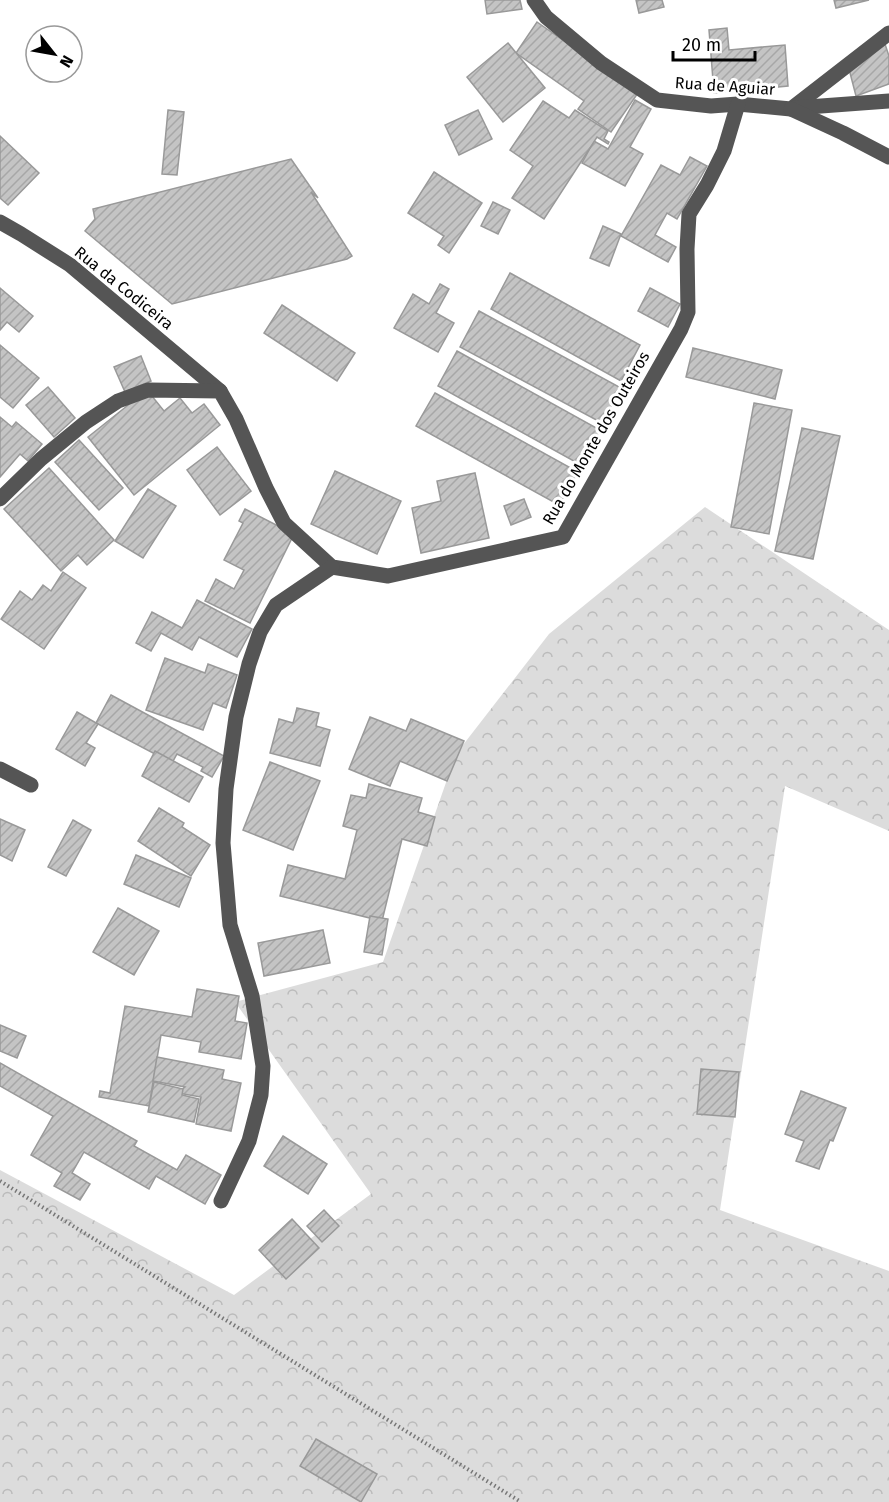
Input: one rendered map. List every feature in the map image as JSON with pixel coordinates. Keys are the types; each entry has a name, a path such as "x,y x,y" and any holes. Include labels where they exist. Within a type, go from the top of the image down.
{"street":[{"name":"Rua de Aguiar","path":"534,0 546,17 601,63 657,100 711,106 738,104 791,109 889,33"},
{"path":"791,109 889,100"},
{"name":"Rua do Monte dos Outeiros","path":"333,567 388,576 563,537 681,329 688,312 689,214 724,151 738,104"},
{"path":"791,109 889,157"},
{"name":"Rua da Codiceira","path":"0,222 70,265 220,391"},
{"path":"0,499 41,459 86,422 118,401 148,390 220,391 284,523 333,567 276,605 260,632 249,664 236,717 226,789 223,843 230,925 252,996 263,1066 261,1095 249,1141 221,1201"},
{"path":"0,770 31,785"}],"path":[{"path":"0,1181 520,1502"}],"green space":[{"path":"705,507 889,630 889,831 785,786 720,1210 889,1271 889,1502 0,1502 0,1170 234,1295 371,1194 235,1002 383,962 456,754 549,634"}],"building":[{"path":"485,0 520,0 522,9 487,14"},
{"path":"636,0 662,0 664,7 639,13"},
{"path":"834,0 869,0 836,8"},
{"path":"537,22 638,93 611,132 578,109 584,101 516,53"},
{"path":"727,28 729,50 785,45 788,86 714,93 709,30"},
{"path":"884,41 889,56 889,84 856,96 849,69"},
{"path":"508,43 545,88 503,122 467,77"},
{"path":"635,100 651,109 630,147 643,154 625,186 582,163 594,141 608,149"},
{"path":"543,101 569,118 575,110 608,131 604,139 609,142 608,144 597,137 544,219 512,198 533,166 510,150"},
{"path":"168,110 184,112 177,175 162,174"},
{"path":"478,110 492,139 459,155 445,125"},
{"path":"0,136 39,173 8,205 0,198"},
{"path":"690,157 707,166 677,219 667,213 655,235 676,247 668,262 621,236 661,165 680,175"},
{"path":"291,159 318,198 311,192 352,256 347,259 172,304 85,231 95,219 93,209"},
{"path":"434,172 482,203 449,253 438,245 444,236 408,213"},
{"path":"493,202 510,210 498,234 481,226"},
{"path":"603,226 621,234 609,266 590,258"},
{"path":"510,273 640,345 621,381 491,309"},
{"path":"440,284 449,289 436,313 454,323 438,352 394,328 413,294 429,304"},
{"path":"0,288 33,316 19,332 7,322 0,330"},
{"path":"650,288 680,304 668,327 638,311"},
{"path":"282,305 355,353 337,381 264,333"},
{"path":"479,311 621,388 602,423 460,347"},
{"path":"0,345 39,378 13,408 0,397"},
{"path":"693,348 782,370 775,399 686,377"},
{"path":"457,351 600,430 581,465 438,386"},
{"path":"141,356 151,381 125,392 114,367"},
{"path":"48,387 75,418 54,437 26,405"},
{"path":"147,390 164,411 180,398 192,413 204,404 220,425 134,495 88,437"},
{"path":"435,393 578,472 559,505 416,426"},
{"path":"754,403 792,410 769,534 731,527"},
{"path":"0,417 12,427 16,422 42,444 28,461 20,454 0,477"},
{"path":"802,428 840,436 813,559 775,551"},
{"path":"79,440 123,488 99,510 55,462"},
{"path":"217,447 251,491 220,515 187,470"},
{"path":"49,468 114,540 87,565 78,555 61,571 4,509"},
{"path":"335,471 401,501 377,554 311,524"},
{"path":"475,473 489,538 421,553 412,508 441,501 437,481"},
{"path":"148,489 176,506 143,558 115,541"},
{"path":"524,499 531,517 511,525 504,506"},
{"path":"245,509 294,534 250,623 205,601 216,579 234,589 244,570 224,560 243,523 239,521"},
{"path":"63,572 86,588 44,649 1,619 20,591 32,600 43,585 51,591"},
{"path":"197,600 252,629 237,657 199,637 192,650 161,633 151,651 136,643 152,612 182,628"},
{"path":"165,658 205,673 208,664 237,675 226,708 213,703 203,730 146,710"},
{"path":"111,695 224,756 212,777 201,771 203,767 177,754 172,763 96,723"},
{"path":"297,708 319,713 316,726 330,730 320,766 270,753 279,719 293,723"},
{"path":"77,712 98,724 86,743 95,748 85,766 56,749"},
{"path":"370,717 406,731 411,719 464,741 447,781 400,761 390,786 349,769"},
{"path":"155,751 203,777 189,802 142,776"},
{"path":"270,762 320,781 293,850 243,830"},
{"path":"369,784 422,798 418,812 435,817 427,846 402,839 382,921 280,896 288,865 345,879 357,830 343,826 351,795 366,798"},
{"path":"159,808 184,823 182,827 210,845 191,876 138,841"},
{"path":"0,819 25,830 12,861 0,855"},
{"path":"73,820 91,830 66,876 48,867"},
{"path":"136,855 191,878 179,907 124,884"},
{"path":"118,908 159,931 134,975 93,952"},
{"path":"370,916 388,919 382,955 364,952"},
{"path":"323,930 330,963 264,976 258,943"},
{"path":"197,989 239,996 235,1021 247,1023 241,1059 199,1052 201,1042 161,1035 149,1106 99,1097 100,1091 110,1093 125,1006 192,1017"},
{"path":"0,1025 26,1036 17,1058 0,1051"},
{"path":"157,1057 224,1070 222,1079 241,1083 231,1131 196,1124 201,1097 178,1093 185,1087 153,1081"},
{"path":"0,1063 137,1141 134,1146 177,1170 186,1155 221,1175 205,1204 156,1176 149,1189 84,1152 72,1173 90,1184 80,1200 54,1186 62,1173 31,1155 53,1116 0,1086"},
{"path":"701,1069 739,1072 735,1117 697,1114"},
{"path":"154,1082 183,1089 182,1095 199,1099 194,1122 148,1112"},
{"path":"801,1091 846,1108 819,1169 796,1161 804,1141 785,1134"},
{"path":"283,1136 327,1164 308,1194 264,1166"},
{"path":"324,1210 339,1226 322,1242 307,1226"},
{"path":"292,1219 319,1248 286,1279 259,1250"},
{"path":"316,1439 377,1474 361,1502 300,1466"}]}
